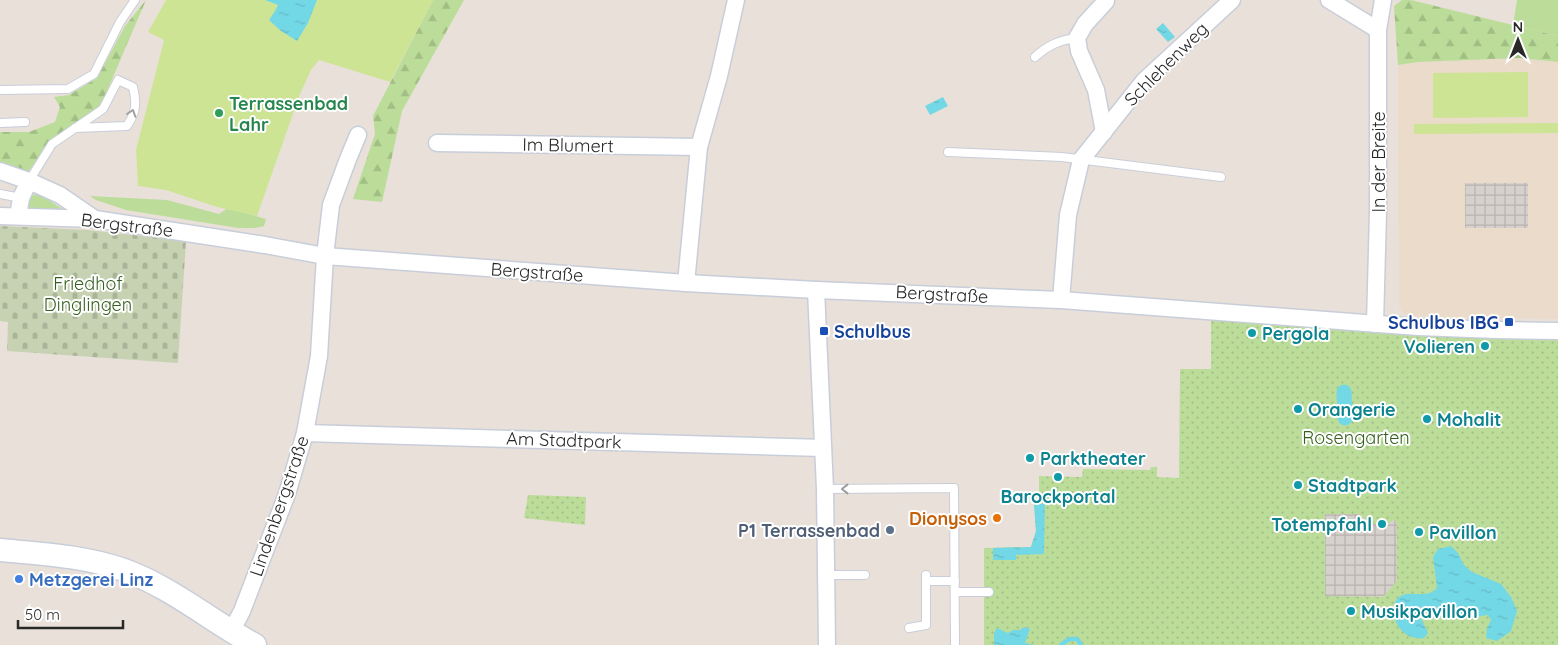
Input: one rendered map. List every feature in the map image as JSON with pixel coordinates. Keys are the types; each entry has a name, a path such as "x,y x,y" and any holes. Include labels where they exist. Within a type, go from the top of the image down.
{"street":[{"path":"686,283 699,147 736,0"},
{"name":"Schlehenweg","path":"1061,300 1068,215 1080,160 1144,81 1232,0"},
{"path":"1329,0 1378,30"},
{"name":"In der Breite","path":"1375,324 1378,212 1378,30 1383,0"},
{"path":"1078,38 1085,24 1106,1"},
{"name":"Schlehenweg","path":"1078,38 1078,51 1096,90 1104,132"},
{"path":"325,256 331,205 358,135"},
{"name":"Im Blumert","path":"437,143 699,147"},
{"path":"0,171 60,194 95,219"},
{"path":"18,216 21,198 29,181"},
{"name":"Bergstraße","path":"0,216 95,219 325,256 686,283 1061,300 1375,324 1558,331"},
{"name":"Lindenbergstraße","path":"231,632 242,611 287,494 305,433 319,356 325,256"},
{"path":"816,290 825,489 827,645"},
{"name":"Am Stadtpark","path":"305,433 823,448"},
{"path":"0,550 63,556 94,561 124,570 164,589 231,632 255,645"}],"lane":[{"path":"0,90 68,89 94,74 120,22 135,0"},
{"path":"1035,57 1045,48 1056,42 1078,38"},
{"path":"29,181 52,144 75,128 103,109 118,80 133,87 136,98 134,114 127,126 75,128"},
{"path":"0,123 25,122"},
{"path":"948,152 1062,157 1221,177"},
{"path":"0,194 21,198"},
{"path":"825,489 954,488 955,645"},
{"path":"826,575 865,575"},
{"path":"909,628 926,625 926,578 954,581"},
{"path":"954,592 989,592"}],"shaded area":[{"path":"1520,58 1558,62 1558,319 1408,316 1402,312 1399,306 1398,65 1418,62"},
{"path":"1465,183 1528,183 1528,228 1465,228"},
{"path":"1325,514 1359,514 1370,523 1384,525 1394,520 1397,523 1397,581 1383,597 1325,596"}],"green space":[{"path":"146,0 101,105 49,142 26,175 0,167 0,132 29,132 55,122 60,107 54,97 69,95 97,78 125,26"},
{"name":"Terrassenbad Lahr","path":"166,0 433,0 390,82 319,60 311,70 300,94 257,216 217,207 166,190 138,186 136,150 164,40 148,32"},
{"path":"433,0 464,0 402,111 382,202 353,199 375,134 373,116"},
{"path":"1402,0 1411,0 1558,36 1558,62 1520,58 1418,62 1398,65 1394,6"},
{"path":"1517,0 1558,0 1558,36 1513,25"},
{"path":"1528,72 1528,117 1433,118 1433,73"},
{"path":"1558,123 1558,133 1414,134 1414,124"},
{"path":"38,193 67,212 30,211 26,205 30,197"},
{"path":"90,196 167,200 219,214 228,208 266,219 264,226 238,228 126,210 96,200"},
{"name":"Friedhof Dinglingen","path":"0,226 88,230 186,241 178,363 7,351 8,322 0,321"},
{"name":"Stadtpark","path":"1211,319 1418,334 1558,339 1558,645 984,645 984,548 1031,547 1036,531 1034,504 1039,503 1039,476 1082,477 1083,469 1150,470 1151,467 1157,467 1157,477 1179,478 1180,369 1211,369"},
{"path":"528,495 586,497 585,525 524,518"}],"water":[{"path":"265,0 317,0 308,23 297,41 281,31 269,20 278,5"},
{"path":"1163,23 1175,37 1168,42 1156,29"},
{"path":"943,97 948,106 930,115 925,106"},
{"path":"1034,504 1045,504 1044,554 1016,555 1016,560 993,560 993,548 1031,547 1036,531"},
{"path":"1451,546 1458,553 1464,565 1472,572 1501,584 1511,597 1517,611 1511,631 1497,641 1486,638 1487,628 1491,620 1488,615 1456,618 1422,608 1418,612 1428,633 1424,638 1408,635 1397,624 1394,604 1397,599 1406,594 1428,594 1433,592 1437,588 1433,557 1438,549"},
{"path":"1024,627 1030,629 1025,643 1034,645 994,645 994,633 997,628 1008,633"}],"waterway":[{"path":"1344,392 1345,418"},
{"path":"1061,645 1071,639 1078,640 1081,645"}],"place":[{"name":"Terrassenbad Lahr","path":"219,113"},
{"name":"Schulbus IBG","path":"1509,322"},
{"name":"Schulbus","path":"824,331"},
{"name":"Pergola","path":"1252,333"},
{"name":"Volieren","path":"1485,346"},
{"name":"Orangerie","path":"1298,409"},
{"name":"Mohalit","path":"1427,419"},
{"name":"Parktheater","path":"1030,458"},
{"name":"Barockportal","path":"1058,477"},
{"name":"Stadtpark","path":"1298,485"},
{"name":"Dionysos","path":"997,518"},
{"name":"Totempfahl","path":"1382,524"},
{"name":"P1 Terrassenbad","path":"890,530"},
{"name":"Pavillon","path":"1419,532"},
{"name":"Metzgerei Linz","path":"19,579"},
{"name":"Musikpavillon","path":"1351,611"}],"park label":[{"name":"Rosengarten","path":"1356,437"}]}
